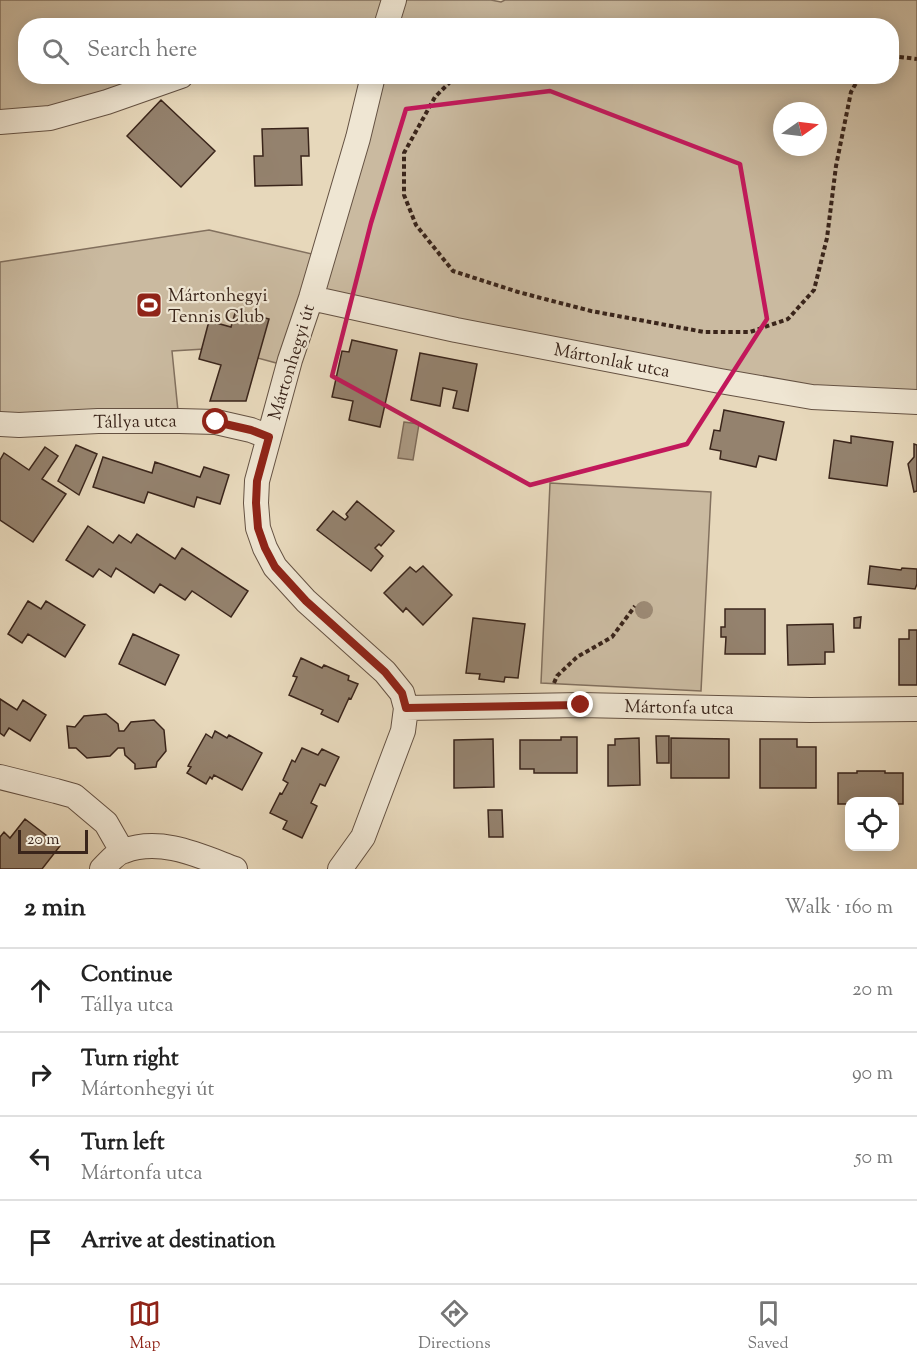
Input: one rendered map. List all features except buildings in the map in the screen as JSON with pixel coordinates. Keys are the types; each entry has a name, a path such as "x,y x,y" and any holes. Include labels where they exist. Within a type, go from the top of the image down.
{"street":[{"path":"388,18 394,0"},
{"path":"0,122 50,118 107,102 158,84"},
{"name":"Mártonhegyi út","path":"371,84 358,138 311,298 290,360 257,481 256,503 258,528 275,567 306,601 385,672 402,693 406,708"},
{"name":"Mártonlak utca","path":"311,298 456,330 812,397 917,402"},
{"name":"Tállya utca","path":"0,424 121,421 216,422 251,430 269,437"},
{"name":"Mártonfa utca","path":"406,708 592,706 810,710 917,709"},
{"path":"339,869 363,837 403,731 406,708"},
{"path":"0,777 74,796 106,823 122,851"},
{"path":"102,869 122,851 148,846 175,848 235,869"}],"path":[{"path":"899,57 917,59"},
{"path":"448,84 435,97 404,153 404,195 416,225 453,271 518,292 591,310 704,332 750,332 788,319 814,290 827,238 836,166 851,92 856,84"},
{"path":"544,706 557,676 577,657 612,637 635,606"}],"highlighted area":[{"path":"550,91 740,164 767,319 687,444 530,485 332,376 371,223 406,109"}],"shaded area":[{"path":"0,0 491,0 501,2 505,0 917,0 917,402 812,397 311,298 371,84 899,84 899,18 18,18 18,84 153,84 0,122"},
{"name":"Mártonhegyi Tennis Club","path":"209,230 312,254 280,364 221,348 172,351 179,421 0,416 0,262"},
{"path":"404,422 419,424 413,460 398,458"},
{"path":"550,483 711,492 701,691 541,683"}],"place":[{"name":"Mártonhegyi Tennis Club","path":"149,305"}],"route":[{"path":"216,422 251,430 269,437 257,481 256,503 258,528 265,548 275,567 306,601 385,672 402,693 406,708 581,705"}]}
